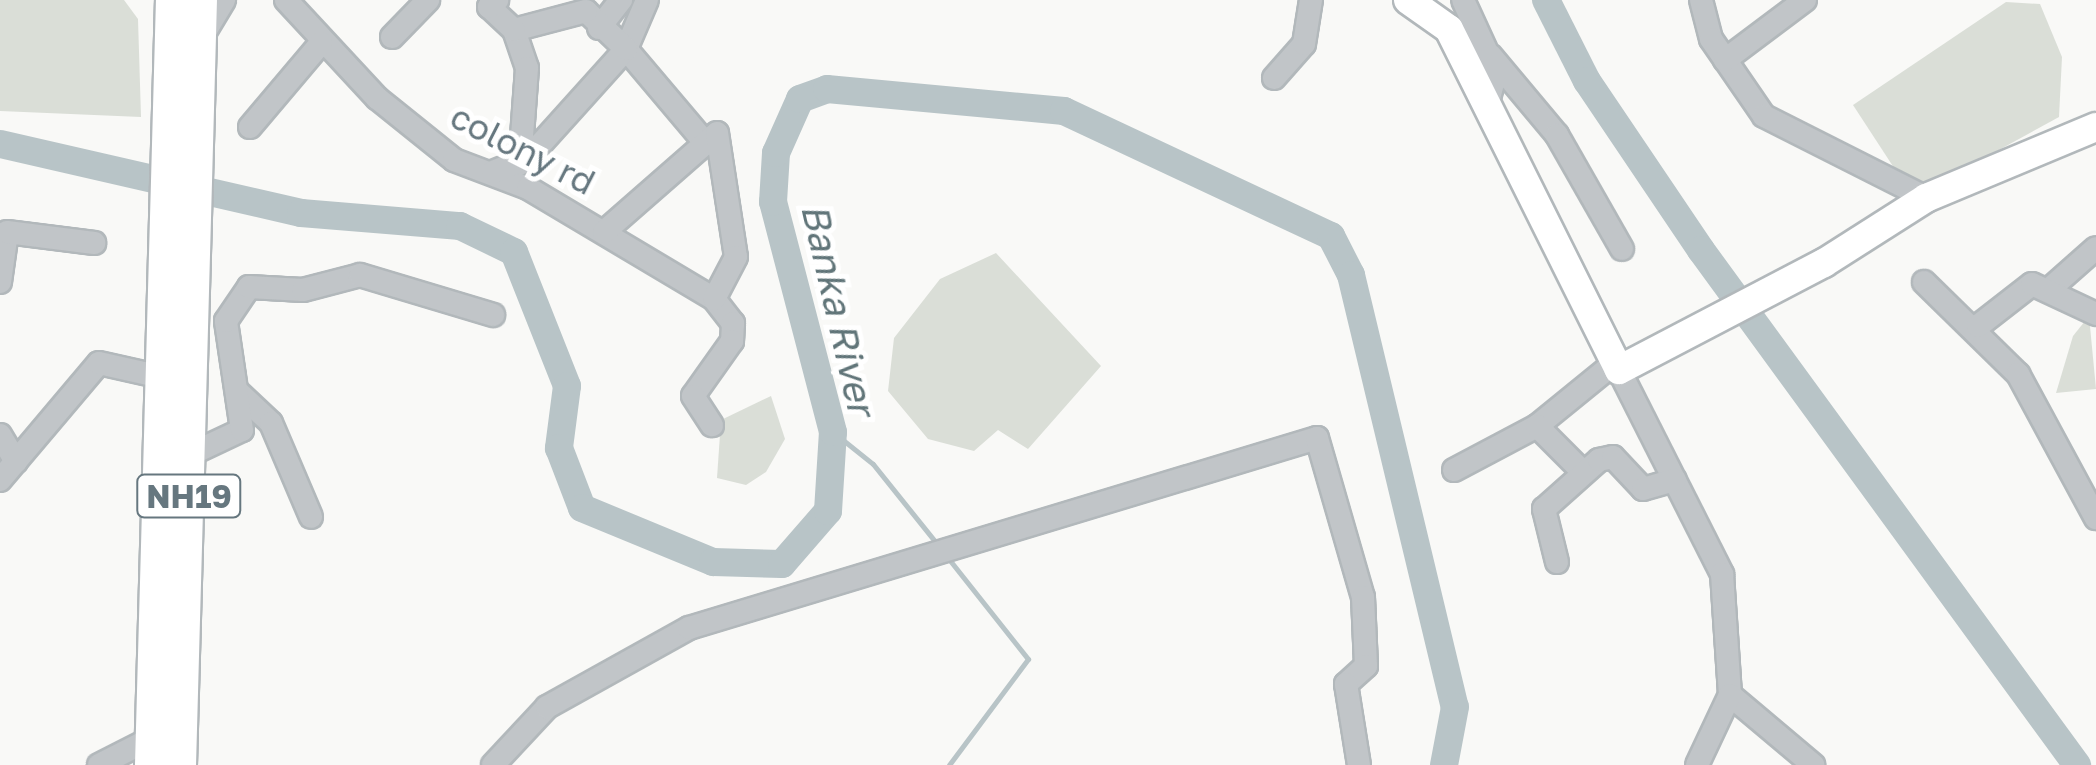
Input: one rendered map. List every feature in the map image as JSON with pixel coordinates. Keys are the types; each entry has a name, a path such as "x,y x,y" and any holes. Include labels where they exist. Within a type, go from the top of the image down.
{"highway":[{"name":"NH19","path":"178,1 200,40 184,80"},
{"name":"NH19","path":"178,1 184,80 182,228 191,454 180,765"},
{"name":"NH19","path":"152,752 161,377 182,228"}],"main road":[{"path":"1408,0 1448,29 1616,368 1824,263 1926,198 2096,128"}],"street":[{"path":"200,40 224,0"},
{"name":"colony rd","path":"286,0 321,44 432,144 604,232 714,299"},
{"path":"392,36 428,0"},
{"path":"599,28 620,0"},
{"path":"493,172 520,164 626,49 647,0"},
{"path":"1274,78 1304,44 1311,0"},
{"path":"1463,0 1492,56 1557,135 1622,249"},
{"path":"1701,0 1724,60 1764,116 1926,198"},
{"path":"1724,60 1806,0"},
{"path":"490,2 514,30 527,68 520,164"},
{"path":"514,30 578,10 626,49 703,140 721,136 736,256 714,299 733,323 732,341 706,368 692,402 712,425"},
{"path":"250,127 321,44"},
{"path":"1486,109 1492,56"},
{"name":"colony rd","path":"604,232 703,140"},
{"path":"0,282 6,232 94,243"},
{"path":"2052,286 2096,248"},
{"path":"191,454 234,440 244,416 226,320 249,287 303,290 360,275 493,314"},
{"path":"1924,282 1978,326 2018,374 2096,518"},
{"path":"1978,326 2032,284 2052,286 2096,314"},
{"path":"8,471 99,363 161,377"},
{"path":"1454,470 1537,426 1616,368 1722,574 1738,702 1697,765"},
{"path":"238,392 271,423 311,516"},
{"path":"1537,426 1584,473"},
{"path":"0,436 8,471"},
{"path":"494,765 547,707 672,636 1317,438 1363,597 1366,666 1346,684 1359,765"},
{"path":"1557,562 1544,509 1584,473 1613,457 1643,489 1675,480"},
{"path":"1738,702 1785,734 1813,765"},
{"path":"99,765 152,752"}],"shaded area":[{"path":"0,0 124,0 138,19 141,117 0,111"},
{"path":"2006,2 2040,4 2062,57 2059,117 1913,197 1853,105"},
{"path":"996,253 1101,366 1028,449 998,430 974,451 928,439 888,391 894,338 940,279"},
{"path":"2089,316 2096,389 2056,393 2073,336"},
{"path":"771,396 785,439 766,472 746,485 717,478 721,420"}],"waterway":[{"path":"1546,0 1587,81 1701,250 2077,765"},
{"name":"Banka River","path":"0,144 301,213 460,226 514,252 567,386 559,448 582,508 713,562 782,564 828,511 833,432 773,202 776,153 800,99 827,89 1064,111 1331,236 1351,275 1455,707 1444,765"},
{"path":"833,432 873,464 938,545"},
{"path":"948,558 1028,659 949,765"}]}
